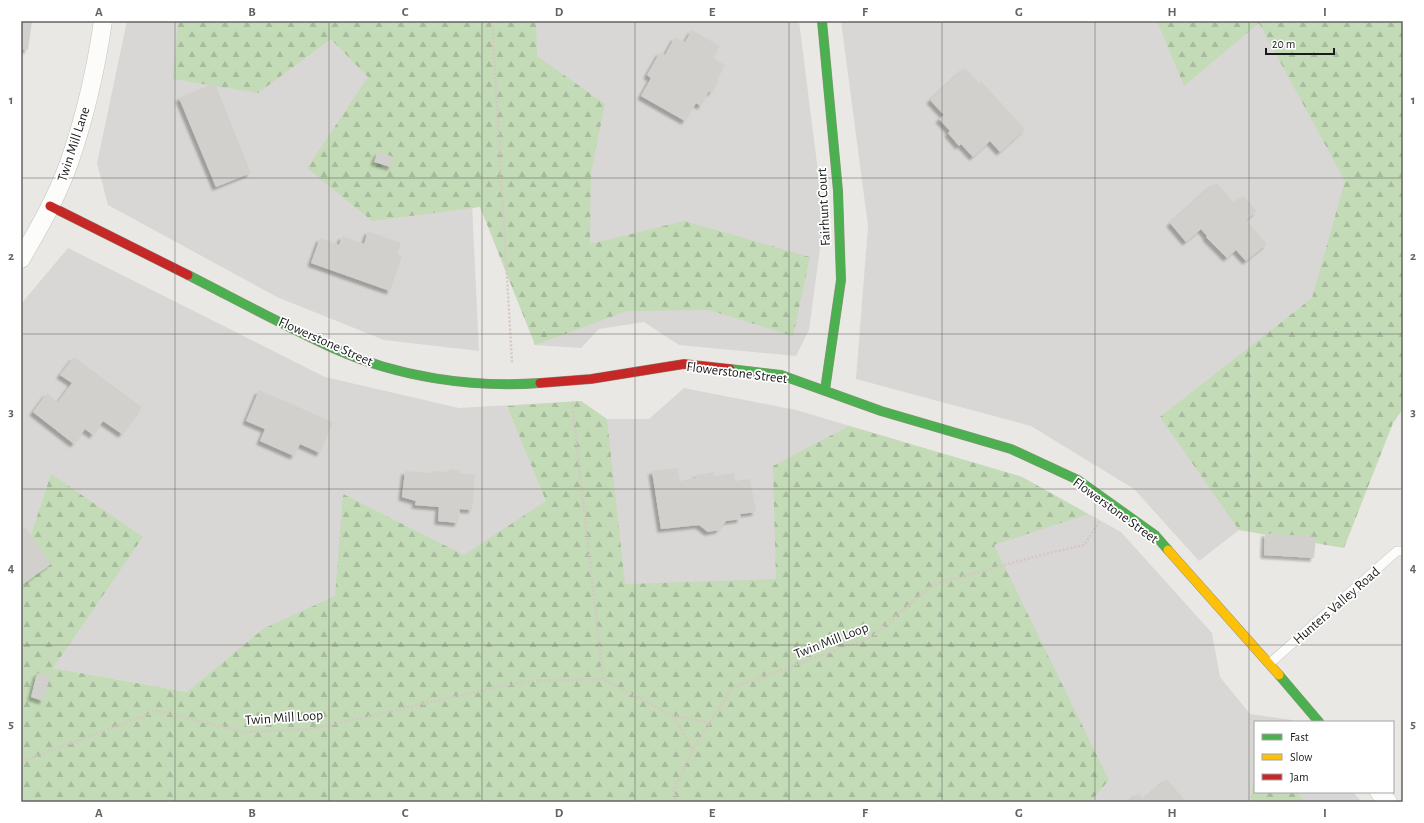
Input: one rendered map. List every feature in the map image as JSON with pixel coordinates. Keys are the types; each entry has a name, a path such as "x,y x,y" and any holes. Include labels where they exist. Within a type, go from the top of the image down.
{"street":[{"name":"Twin Mill Lane","path":"21,259 50,206 68,164 84,115 98,53 103,21"},
{"name":"Fairhunt Court","path":"822,21 838,191 841,280 824,390"},
{"name":"Flowerstone Street","path":"50,206 342,351 374,363 418,375 464,383 513,385 569,380 684,364 781,375 881,411 1011,449 1078,480 1155,535 1270,663 1318,721"},
{"path":"1380,793 1388,802"}],"lane":[{"name":"Hunters Valley Road","path":"1270,663 1397,551 1403,551"}],"path":[{"path":"492,21 513,385"},
{"path":"569,380 603,679 673,716 710,723"},
{"name":"Twin Mill Loop","path":"676,802 674,790 694,749 732,688 872,637 932,585 1041,555 1084,545 1111,503"},
{"name":"Twin Mill Loop","path":"21,762 157,711 245,732 312,728 525,681 603,679"},
{"path":"673,716 694,749"}],"shaded area":[{"path":"127,21 431,21 470,161 479,351 384,340 277,297 108,205 97,163"},
{"path":"521,21 799,21 824,219 809,330 796,356 679,345 644,322 599,329 581,348 535,345"},
{"path":"841,21 1360,21 1403,249 1239,530 1199,561 1134,489 1031,426 856,379 868,226"},
{"path":"68,248 325,377 459,408 581,401 607,419 649,419 684,388 796,410 1022,477 1121,532 1212,633 1220,677 1250,714 1292,721 1254,721 1254,776 1250,802 1004,802 187,692 53,668 21,681 21,304"},
{"path":"1298,793 1354,793 1362,802 1306,802"}],"green space":[{"path":"178,21 536,21 537,56 605,104 591,173 590,244 684,221 810,257 793,336 709,310 627,311 535,345 480,207 372,221 307,168 368,77 331,39 258,93 173,79"},
{"path":"1157,21 1403,21 1403,409 1393,423 1344,548 1239,530 1160,417 1312,298 1345,181 1259,23 1184,86"},
{"path":"581,401 607,419 625,584 776,579 773,466 849,426 1022,477 1088,514 994,545 1109,780 1090,802 21,802 21,566 51,474 143,537 53,668 187,692 263,629 335,596 343,494 464,555 546,501 507,406"},
{"path":"1254,776 1254,793 1298,793 1306,802 1250,802"}],"building":[{"path":"21,21 32,21 28,50 21,49"},
{"path":"692,30 720,46 713,58 725,65 717,79 719,80 711,93 709,91 701,106 696,103 685,121 641,96 651,78 647,75 660,52 665,55 675,37 685,42"},
{"path":"965,68 979,83 981,81 1025,129 1000,152 990,141 973,157 961,144 959,146 948,133 950,131 939,119 944,115 930,100"},
{"path":"215,83 251,173 216,187 179,98"},
{"path":"378,152 394,157 391,167 374,162"},
{"path":"1217,183 1234,203 1243,196 1257,211 1246,220 1267,244 1246,261 1236,250 1227,258 1206,237 1207,236 1201,229 1186,242 1170,223"},
{"path":"368,231 401,243 397,254 402,256 390,291 311,263 320,238 339,245 342,236 364,244"},
{"path":"74,357 142,407 122,434 103,421 93,435 85,429 74,444 33,412 47,393 58,402 72,383 60,375"},
{"path":"259,390 333,422 320,453 300,444 294,456 260,441 265,429 246,421"},
{"path":"678,468 680,481 696,478 696,475 714,472 714,476 734,473 735,481 750,479 756,512 740,514 741,519 726,521 719,530 708,532 699,525 661,529 652,471"},
{"path":"450,469 460,470 459,473 475,475 472,510 460,509 458,523 438,521 439,507 415,505 416,501 402,497 405,471 431,473 431,471 449,472"},
{"path":"26,528 51,564 21,586 21,531"},
{"path":"1265,533 1316,537 1314,558 1264,555"},
{"path":"37,673 50,677 43,701 31,697"},
{"path":"1167,779 1184,799 1180,802 1128,802 1138,793 1144,799"}],"traffic: fast":[{"path":"822,21 838,191 841,280 825,390"},
{"path":"188,275 335,349 384,367 461,382 488,384 540,383"},
{"path":"730,369 781,375 881,411 1011,449 1078,480 1155,535 1168,550"},
{"path":"1279,675 1318,721"}],"traffic: slow":[{"path":"1168,550 1279,675"}],"traffic: jam":[{"path":"50,206 188,275"},
{"path":"540,383 591,379 684,364 730,369"}]}
